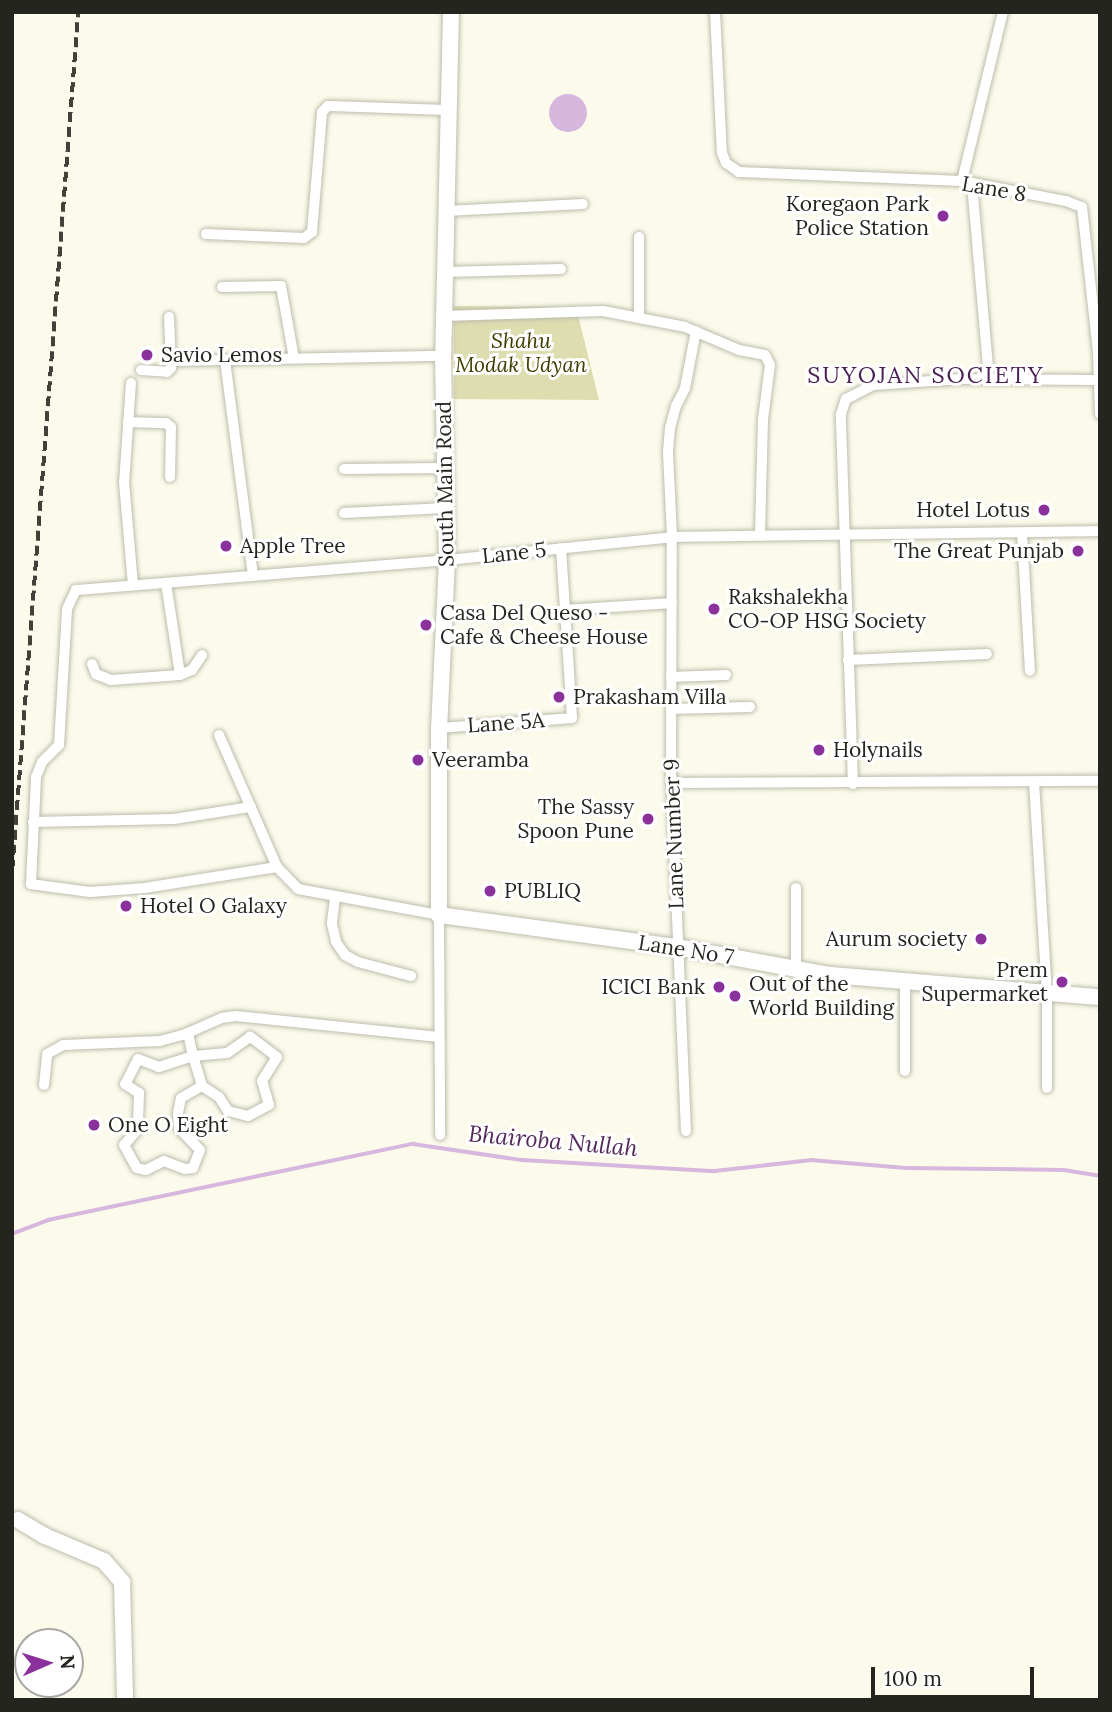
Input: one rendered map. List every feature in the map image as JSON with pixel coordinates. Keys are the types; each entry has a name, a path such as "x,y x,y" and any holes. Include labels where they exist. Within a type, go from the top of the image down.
{"main road":[{"name":"South Main Road","path":"439,915 439,728 447,560 443,356 451,12"},
{"name":"Lane No 7","path":"439,915 677,947 796,969 1100,997"},
{"path":"18,1520 45,1536 104,1561 122,1582 125,1700"}],"street":[{"name":"Lane 8","path":"715,12 722,153 732,168 739,172 967,183 1066,201 1082,207 1098,351 1100,414"},
{"path":"989,379 967,183 1003,12"},
{"path":"206,234 304,239 312,232 322,112 328,106 449,110"},
{"path":"446,211 583,204"},
{"path":"639,236 639,318"},
{"path":"445,272 561,268"},
{"path":"222,287 281,286 294,358"},
{"path":"444,316 603,312 696,331 732,348 762,353 769,358 760,462 760,536"},
{"path":"141,370 167,372 171,362 169,317"},
{"name":"Lane Number 9","path":"685,1131 672,783 670,428 676,406 685,388 696,331"},
{"path":"171,362 443,356"},
{"path":"225,359 253,575"},
{"path":"853,784 843,536 841,414 846,399 873,385 989,379 1098,380"},
{"path":"131,383 124,482 133,585"},
{"path":"128,422 166,423 171,427 170,477"},
{"path":"344,469 445,468"},
{"path":"344,513 446,508"},
{"name":"Lane 5","path":"33,822 36,778 42,762 59,745 61,735 70,598 76,590 447,560 672,537 1100,531"},
{"path":"1022,533 1030,671"},
{"path":"562,548 565,610 671,603"},
{"path":"166,583 180,675"},
{"name":"Lane 5A","path":"439,728 572,718 565,610"},
{"path":"848,660 987,653"},
{"path":"92,664 96,674 111,680 180,675 192,670 202,655"},
{"path":"671,677 726,675"},
{"path":"671,709 750,707"},
{"path":"219,735 277,867 298,889 335,898 439,915 440,1136"},
{"path":"672,783 1100,781"},
{"path":"1034,782 1046,993 1047,1088"},
{"path":"251,807 174,819 33,822 31,884 90,891 145,888 277,867"},
{"path":"796,888 796,969"},
{"path":"335,898 332,924 337,942 345,955 358,962 411,976"},
{"path":"905,981 905,1071"},
{"path":"44,1085 47,1054 63,1045 160,1041 188,1033 222,1018 236,1016 439,1037"},
{"path":"188,1033 193,1056 202,1086 219,1097 228,1111 248,1116 269,1105 262,1081 277,1057 250,1037 227,1053 193,1056 159,1067 143,1059 134,1062 125,1084 139,1093 139,1125 136,1133 124,1144 137,1168 146,1170 164,1161 185,1170 193,1168 200,1150 179,1128 179,1102 202,1086"}],"green space":[{"name":"Shahu Modak Udyan","path":"454,306 576,307 599,400 454,399"}],"shaded area":[{"path":"568,94 581,100 587,113 581,126 568,132 555,126 549,113 555,100"}],"waterway":[{"name":"Bhairoba Nullah","path":"12,1234 48,1220 413,1144 522,1160 715,1171 811,1160 906,1168 1064,1170 1100,1176"}],"railway":[{"path":"12,870 78,12"}],"place":[{"name":"Koregaon Park Police Station","path":"943,216"},
{"name":"Savio Lemos","path":"147,355"},
{"name":"Hotel Lotus","path":"1044,510"},
{"name":"Apple Tree","path":"226,546"},
{"name":"The Great Punjab","path":"1078,551"},
{"name":"Rakshalekha CO-OP HSG Society","path":"714,609"},
{"name":"Casa Del Queso - Cafe & Cheese House","path":"426,625"},
{"name":"Prakasham Villa","path":"559,697"},
{"name":"Holynails","path":"819,750"},
{"name":"Veeramba","path":"418,760"},
{"name":"The Sassy Spoon Pune","path":"648,819"},
{"name":"PUBLIQ","path":"490,891"},
{"name":"Hotel O Galaxy","path":"126,906"},
{"name":"Aurum society","path":"981,939"},
{"name":"Prem Supermarket","path":"1062,982"},
{"name":"ICICI Bank","path":"719,987"},
{"name":"Out of the World Building","path":"735,996"},
{"name":"One O Eight","path":"94,1125"}],"district":[{"name":"SUYOJAN SOCIETY","path":"926,375"}]}
